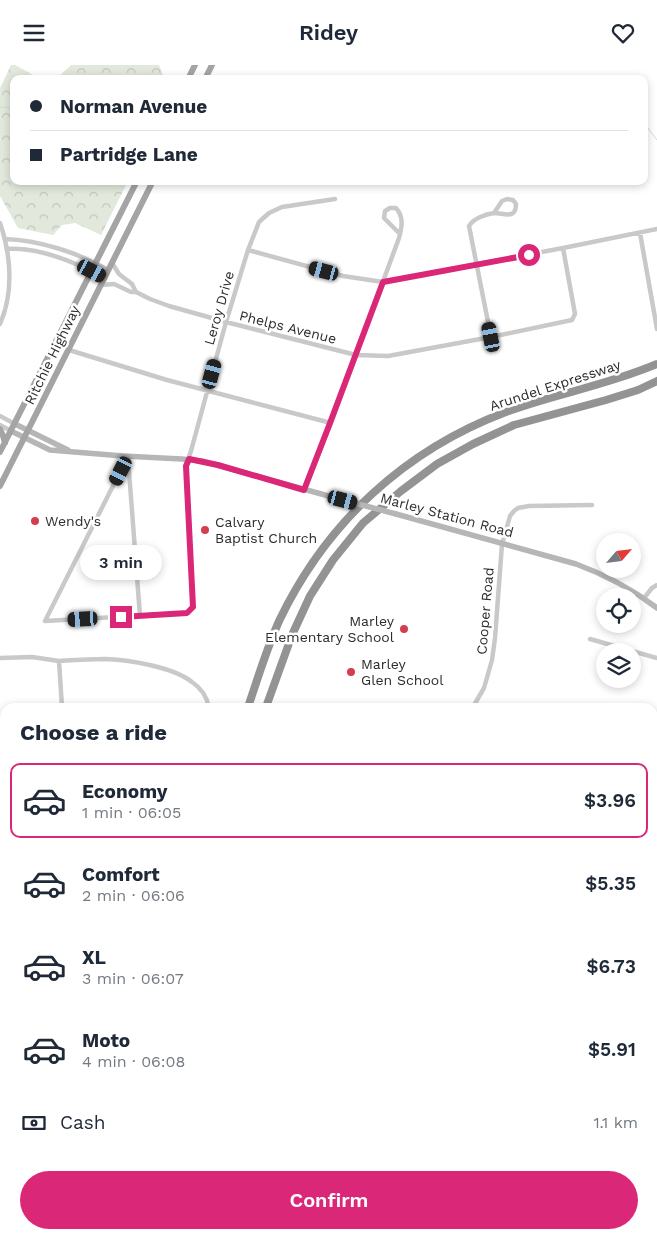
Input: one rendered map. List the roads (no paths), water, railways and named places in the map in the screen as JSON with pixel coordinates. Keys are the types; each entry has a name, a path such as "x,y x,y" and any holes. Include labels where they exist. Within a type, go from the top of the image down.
{"highway":[{"name":"Arundel Expressway","path":"249,703 274,633 307,571 342,525 389,478 426,451 490,418 625,376 657,364"},
{"name":"Arundel Expressway","path":"267,703 292,635 310,596 333,560 364,523 401,491 437,464 473,444 514,425 606,400 638,390 657,381"}],"main road":[{"name":"Ritchie Highway","path":"0,452 134,185"},
{"name":"Ritchie Highway","path":"0,486 151,185"},
{"name":"Marley Station Road","path":"15,423 72,452"},
{"path":"0,429 5,443"},
{"name":"Marley Station Road","path":"11,431 50,450 189,459 218,465 563,560 598,572 623,585 657,608"}],"street":[{"name":"Leroy Drive","path":"140,616 187,613 193,607 186,466 226,322 248,250 259,223 269,213 282,207 336,199"},
{"path":"491,337 469,226 472,221 494,213 507,215 513,213 516,209 516,204 513,200 507,199 502,201 494,213"},
{"path":"304,490 402,229 400,212 396,208 390,208 385,211 384,218 400,234"},
{"path":"0,223 7,249 10,289 0,324"},
{"path":"248,250 343,276 383,282 564,249 657,229"},
{"path":"640,233 655,306 657,329"},
{"path":"5,239 28,242 69,252 108,271"},
{"path":"7,249 24,249 50,255 76,263 105,278"},
{"name":"Phelps Avenue","path":"112,263 120,274 132,284 136,291 169,306 356,355 388,356 572,321 575,314 564,249"},
{"name":"Phelps Avenue","path":"101,285 114,284 131,292 136,291"},
{"path":"69,349 138,372 330,423"},
{"path":"0,416 15,423"},
{"path":"0,425 11,431"},
{"path":"128,456 140,616 45,621 128,456"},
{"name":"Cooper Road","path":"475,703 484,688 492,660 502,543 510,516 518,508 529,506 592,505"},
{"path":"644,598 657,585"},
{"path":"590,639 657,658"},
{"path":"0,658 32,657 59,661 108,659 138,663 160,668 191,681 202,692 208,703"},
{"path":"59,661 62,703"}],"waterway":[{"path":"0,107 10,108"},
{"path":"648,128 657,140"}],"place":[{"name":"Wendy's","path":"35,521"},
{"name":"Calvary Baptist Church","path":"205,530"},
{"name":"Marley Elementary School","path":"404,629"},
{"name":"Marley Glen School","path":"351,672"}]}
